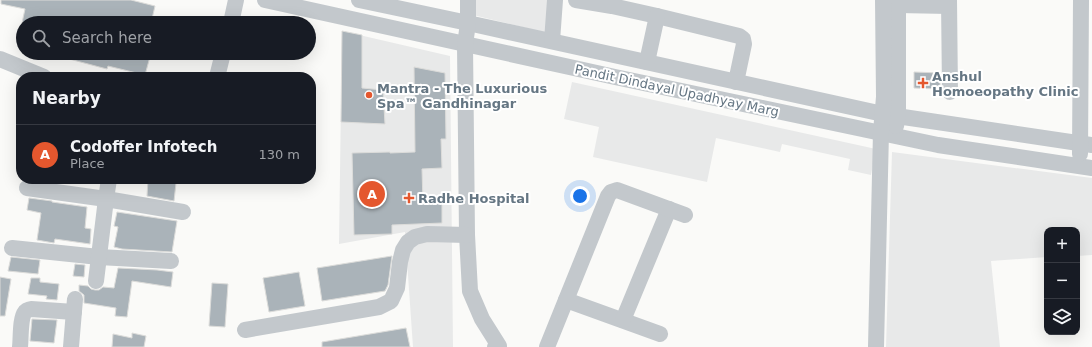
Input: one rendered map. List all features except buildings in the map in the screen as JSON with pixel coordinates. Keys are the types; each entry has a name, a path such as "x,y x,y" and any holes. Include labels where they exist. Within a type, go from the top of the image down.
{"street":[{"path":"233,16 236,0"},
{"name":"Pandit Dindayal Upadhyay Marg","path":"265,0 302,4 465,44 938,145 1086,167"},
{"name":"Pandit Dindayal Upadhyay Marg","path":"359,0 890,114 1086,144"},
{"path":"468,0 468,23 465,44 467,235 470,291 482,319 498,347"},
{"path":"552,41 555,0"},
{"path":"576,0 612,6 739,36 744,44 736,82"},
{"path":"1081,0 1086,96 1086,167"},
{"path":"876,347 890,114 893,2 949,3 950,92"},
{"path":"647,62 656,16"},
{"path":"0,59 32,72"},
{"path":"219,72 222,60"},
{"path":"96,281 108,184"},
{"path":"27,188 183,212"},
{"path":"547,347 608,196 611,192 617,190 685,215"},
{"path":"623,320 669,209"},
{"path":"245,330 379,307 391,301 397,288 400,262 403,250 408,242 415,237 427,234 467,235"},
{"path":"12,248 99,257 171,261"},
{"path":"566,300 660,334"},
{"path":"20,347 22,321 23,315 26,311 30,309 74,306 71,347"}],"shaded area":[{"path":"474,0 552,0 551,34 473,15"},
{"path":"342,31 450,56 453,347 413,347 405,232 339,244"},
{"path":"572,82 876,149 871,175 848,170 850,159 782,144 780,152 716,138 707,182 593,157 599,127 564,119"},
{"path":"892,152 1092,178 1092,255 1080,256 1080,227 1044,227 1044,257 991,261 1000,347 886,347"}],"place":[{"name":"Anshul Homoeopathy Clinic","path":"923,83"},
{"name":"Mantra - The Luxurious Spa™ Gandhinagar","path":"369,95"},
{"name":"Codoffer Infotech","path":"372,194"},
{"name":"Radhe Hospital","path":"409,198"}]}
